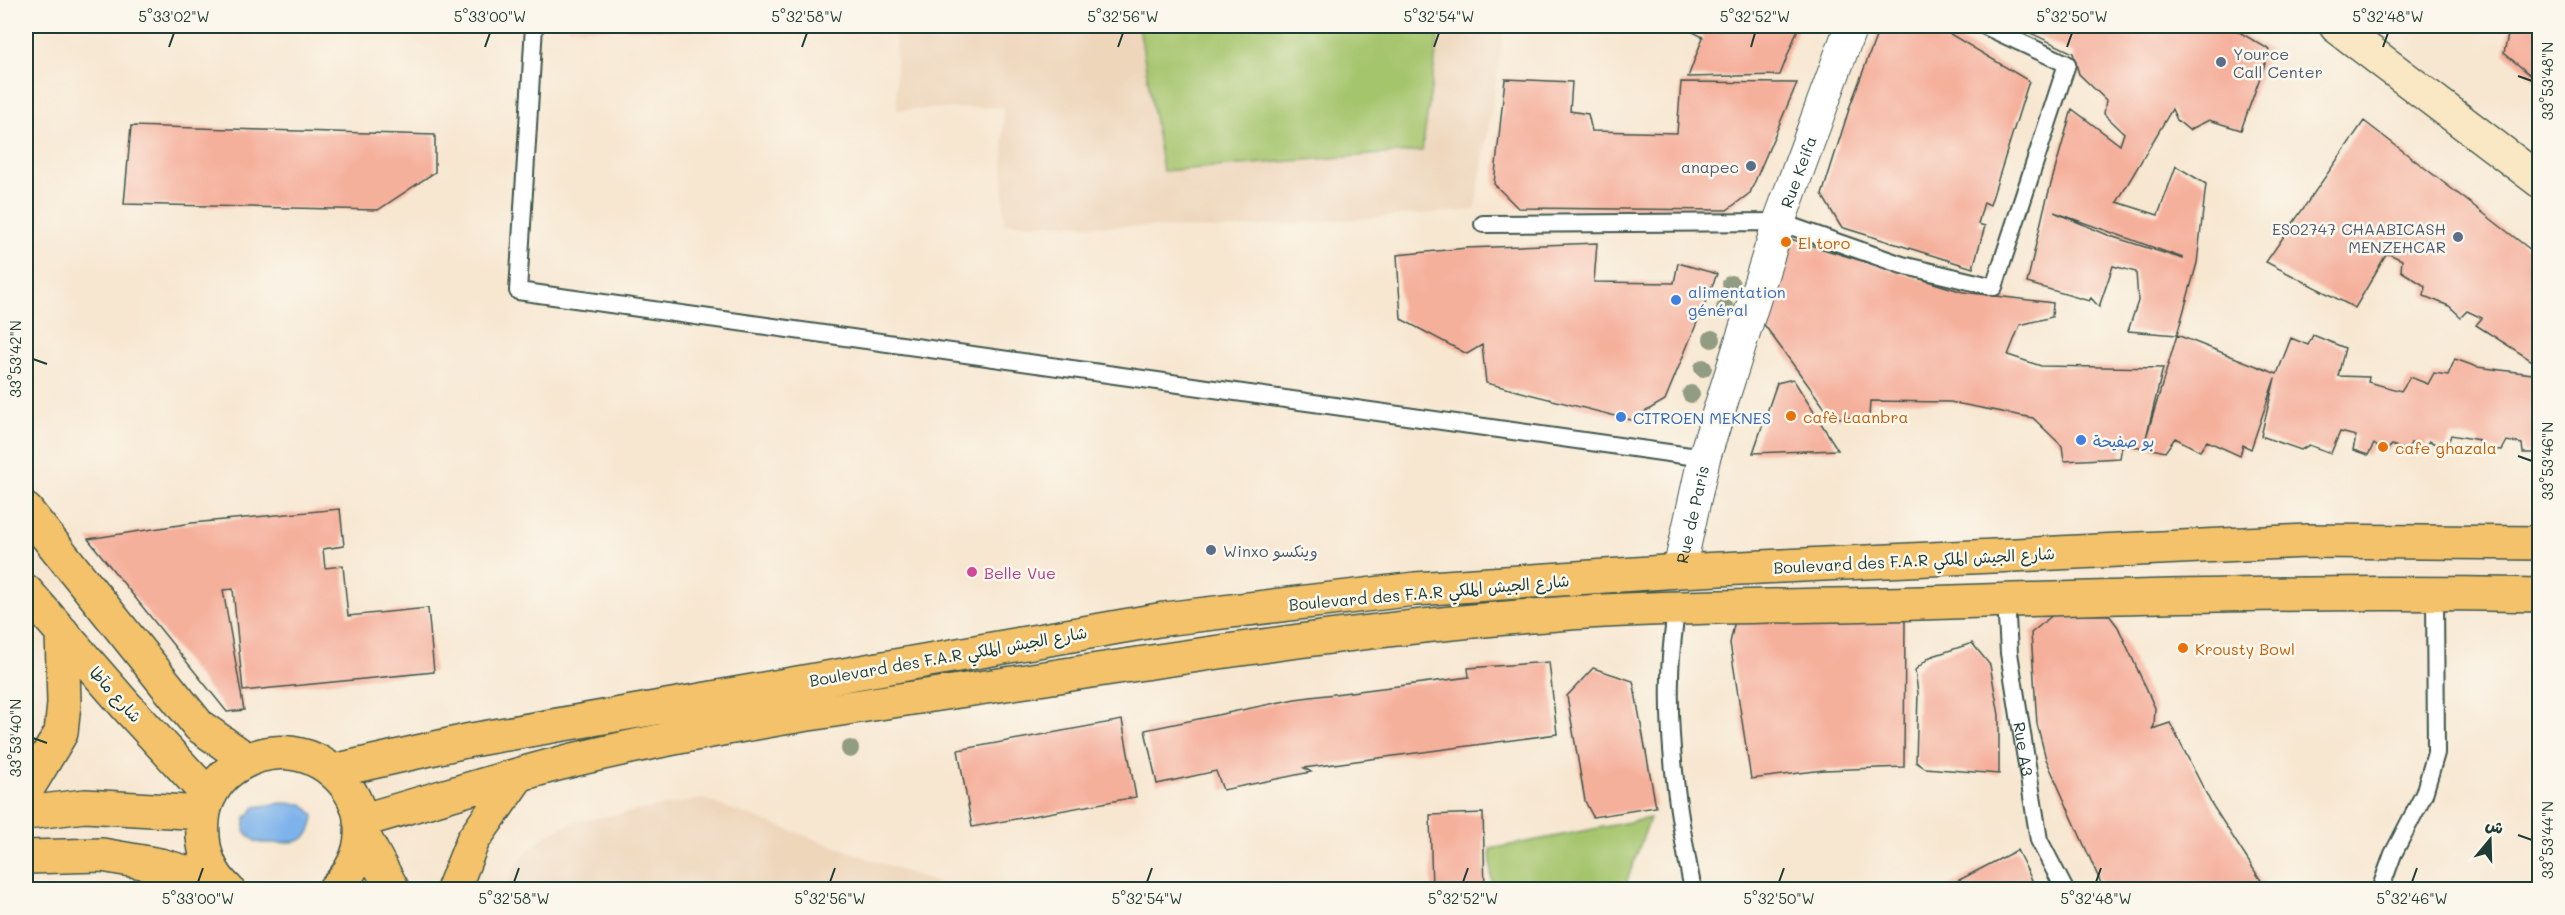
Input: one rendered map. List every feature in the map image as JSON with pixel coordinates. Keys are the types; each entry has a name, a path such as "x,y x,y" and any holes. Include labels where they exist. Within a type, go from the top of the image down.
{"main road":[{"path":"26,510 199,726 246,759"},
{"name":"Boulevard des F.A.R شارع الجيش الملكي","path":"333,771 477,739 1164,619 1415,590 1679,571 2307,541 2540,543"},
{"name":"شارع مآطا","path":"26,591 127,707 206,804"},
{"name":"Boulevard des F.A.R شارع الجيش الملكي","path":"361,827 518,776 570,761 640,746 837,709 1233,648 1422,625 1551,614 1676,608 2195,594 2435,593 2540,596"},
{"path":"26,791 61,733 64,704 62,632"},
{"path":"224,886 207,861 201,837 206,804 225,774 246,759 268,752 291,752 313,758 333,771 348,787 358,806 361,827 358,855 345,879 334,890"},
{"path":"453,890 473,840 518,776"},
{"path":"26,813 85,806 206,804"},
{"path":"361,827 393,890"},
{"path":"26,857 102,855 160,865 224,886"}],"street":[{"name":"Rue Keifa","path":"1704,458 1779,222 1851,26"},
{"path":"2345,27 2540,181"},
{"name":"Rue de Paris","path":"1679,571 1704,458"}],"lane":[{"path":"534,26 518,291 1704,458"},
{"path":"1483,224 1779,222 1902,266 1994,287 2067,64 1985,26"},
{"path":"2380,890 2393,855 2424,794 2436,753 2435,593"},
{"name":"Rue A3","path":"2006,600 2009,652 2039,840 2065,890"},
{"path":"1676,608 1670,678 1673,746 1677,800 1693,890"}],"shaded area":[{"path":"1139,26 1163,171 1422,151 1440,26 1505,26 1475,210 1223,229 1004,223 1003,107 897,110 895,27"},
{"path":"702,799 954,889 506,889 513,871 528,851 548,834 574,822"}],"green space":[{"path":"1139,26 1440,26 1422,151 1163,171"},
{"path":"1650,818 1624,889 1492,889 1490,849"}],"water":[{"path":"282,803 303,804 314,815 313,824 307,836 297,841 260,843 245,832 245,819 255,807"}],"building":[{"path":"694,26 694,30 567,27"},
{"path":"1690,26 1799,26 1780,75 1688,77 1703,37 1689,30"},
{"path":"1880,26 1937,26 2029,81 1990,205 1984,202 1978,224 1985,226 1973,268 1841,227 1822,195 1850,106"},
{"path":"2016,26 2229,26 2270,50 2241,130 2209,120 2189,130 2177,120 2172,109 2117,202 2158,215 2176,166 2206,184 2197,263 2177,335 2128,331 2138,301 2136,272 2113,266 2099,307 2091,298 2089,301 2027,283 2044,209 2072,109 2120,145 2124,133 2104,114 2106,100 2079,74 2073,53","holes":["2054,212 2183,258 2110,236"]},
{"path":"2510,26 2540,26 2540,83 2504,53"},
{"path":"1505,79 1572,82 1570,111 1588,114 1592,131 1677,133 1681,82 1797,83 1750,193 1727,210 1518,208 1494,184"},
{"path":"2364,121 2540,257 2540,366 2476,325 2482,318 2467,311 2461,317 2449,306 2424,296 2425,286 2401,271 2402,260 2387,253 2355,308 2266,262"},
{"path":"131,126 435,135 435,172 378,210 124,204"},
{"path":"1784,237 1963,292 2053,303 2052,317 2020,325 2008,355 2041,366 2163,368 2146,438 2177,335 2277,374 2291,338 2308,345 2313,335 2345,348 2338,376 2369,377 2368,382 2401,391 2410,377 2428,384 2434,373 2448,375 2455,359 2477,367 2540,375 2540,453 2523,453 2522,444 2507,441 2502,450 2480,448 2479,440 2451,435 2446,449 2429,441 2424,448 2411,443 2406,451 2392,445 2385,452 2374,444 2368,455 2353,450 2356,436 2340,432 2331,453 2309,445 2301,450 2261,436 2275,378 2251,449 2243,445 2240,456 2207,441 2200,451 2175,438 2165,452 2144,447 2122,446 2120,458 2064,461 2062,446 2033,418 1950,402 1870,401 1869,417 1832,418 1760,319"},
{"path":"1597,243 1594,282 1674,283 1678,263 1717,274 1665,400 1631,420 1486,383 1482,345 1467,354 1401,319 1397,255 1467,248"},
{"name":"cafè Laanbra","path":"1793,379 1838,450 1753,453 1777,383"},
{"path":"340,509 344,546 323,549 325,568 343,566 348,616 428,608 434,672 243,691 233,589 223,590 244,710 227,712 88,539 192,523"},
{"path":"2054,614 2109,615 2118,627 2155,708 2152,729 2170,723 2211,803 2267,890 2104,890 2046,759 2037,724 2031,633"},
{"path":"1905,618 1904,767 1824,770 1751,779 1730,643 1735,620"},
{"path":"1972,643 1990,665 1999,715 1999,774 1925,768 1916,762 1918,693 1915,670 1930,657"},
{"path":"1549,662 1557,734 1304,768 1311,772 1223,790 1216,771 1157,784 1145,730 1295,699 1469,677 1468,668"},
{"path":"1593,668 1633,681 1656,807 1593,817 1585,801 1567,696"},
{"path":"1122,720 1136,797 972,827 958,750"},
{"path":"1483,813 1485,890 1432,890 1430,815"},
{"path":"2017,850 2037,890 1940,890"}],"place":[{"name":"Yource Call Center","path":"2221,62"},
{"name":"anapec","path":"1751,166"},
{"name":"ES02747 CHAABICASH MENZEHCAR","path":"2458,237"},
{"name":"El toro","path":"1786,242"},
{"name":"alimentation général","path":"1676,300"},
{"name":"cafè Laanbra","path":"1791,416"},
{"name":"CITROEN MEKNES","path":"1621,417"},
{"name":"بو صفيحة","path":"2081,440"},
{"name":"cafe ghazala","path":"2383,447"},
{"name":"Winxo وينكسو","path":"1211,550"},
{"name":"Belle Vue","path":"972,572"},
{"name":"Krousty Bowl","path":"2183,648"}]}
